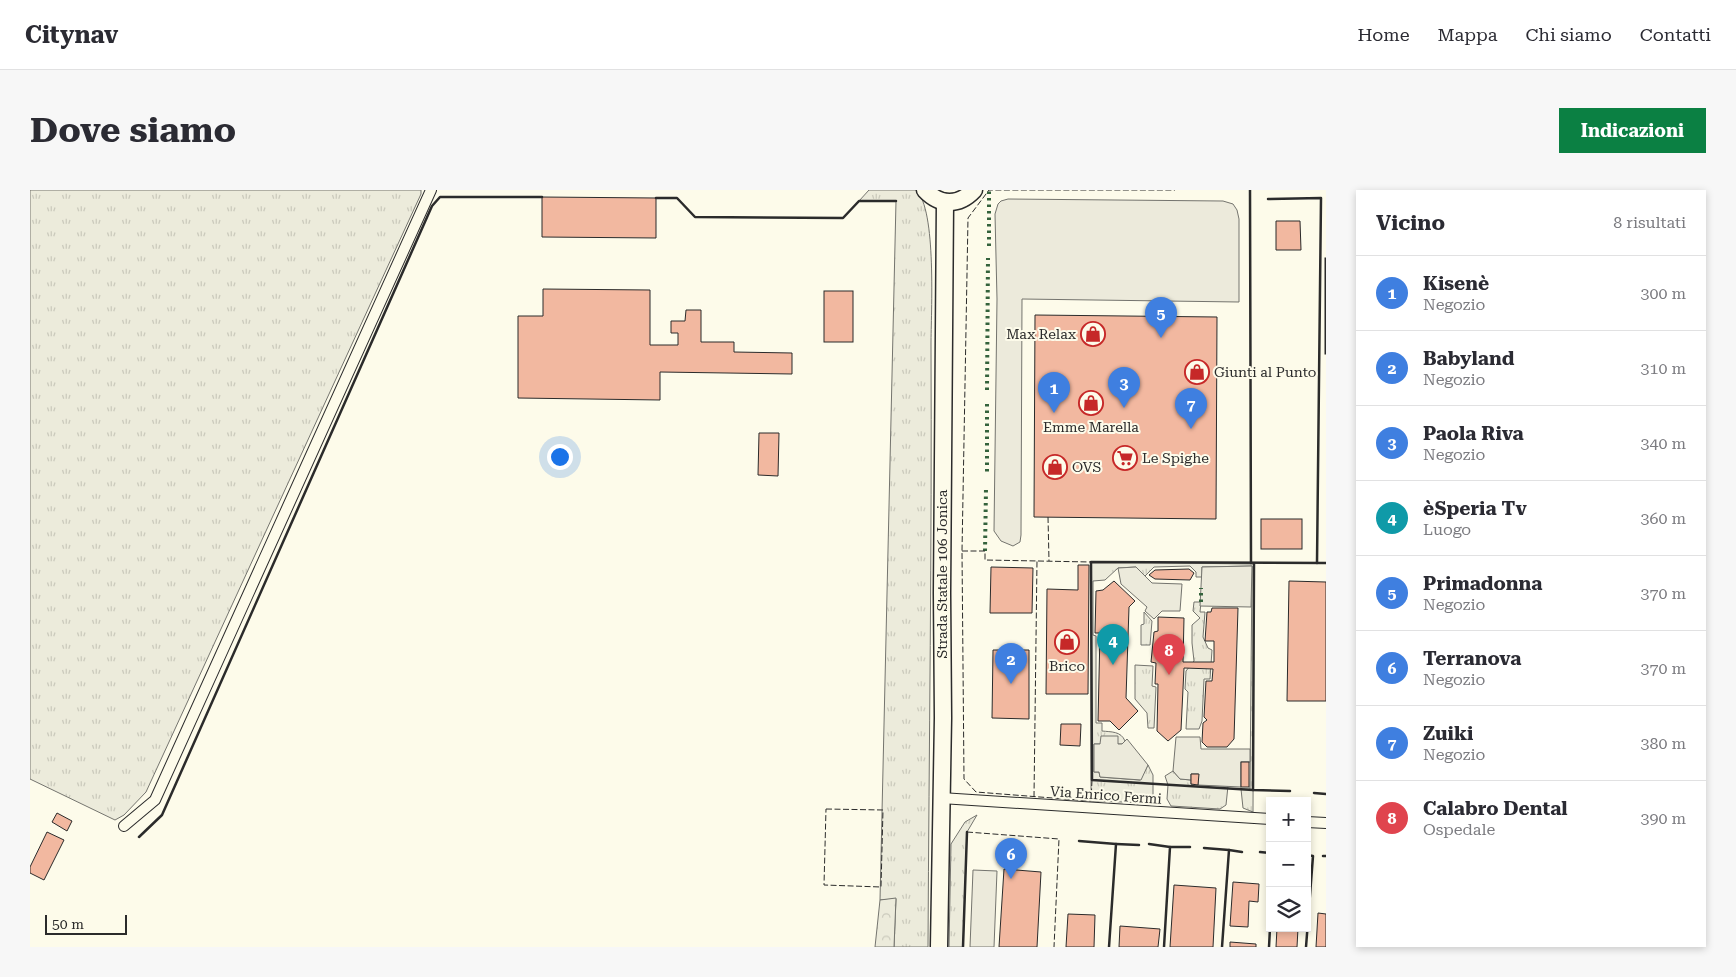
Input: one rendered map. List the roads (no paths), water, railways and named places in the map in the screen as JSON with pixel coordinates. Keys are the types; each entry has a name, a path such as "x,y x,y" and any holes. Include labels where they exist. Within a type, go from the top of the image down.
{"main road":[{"path":"925,190 931,196 945,202 960,201 974,190"},
{"name":"Strada Statale 106 Jonica","path":"939,947 945,202"}],"street":[{"path":"124,826 155,800 431,190"},
{"name":"Via Enrico Fermi","path":"941,798 1266,819"},
{"path":"1311,822 1326,823"}],"place":[{"name":"Max Relax","path":"1093,334"},
{"name":"Primadonna","path":"1161,338"},
{"name":"Giunti al Punto","path":"1197,372"},
{"name":"Emme Marella","path":"1091,403"},
{"name":"Paola Riva","path":"1124,408"},
{"name":"Kisenè","path":"1054,413"},
{"name":"Zuiki","path":"1191,429"},
{"name":"Le Spighe","path":"1125,458"},
{"name":"OVS","path":"1055,467"},
{"name":"Brico","path":"1067,642"},
{"name":"èSperia Tv","path":"1113,665"},
{"name":"Calabro Dental","path":"1169,675"},
{"name":"Babyland","path":"1011,684"},
{"name":"Terranova","path":"1011,879"}]}
